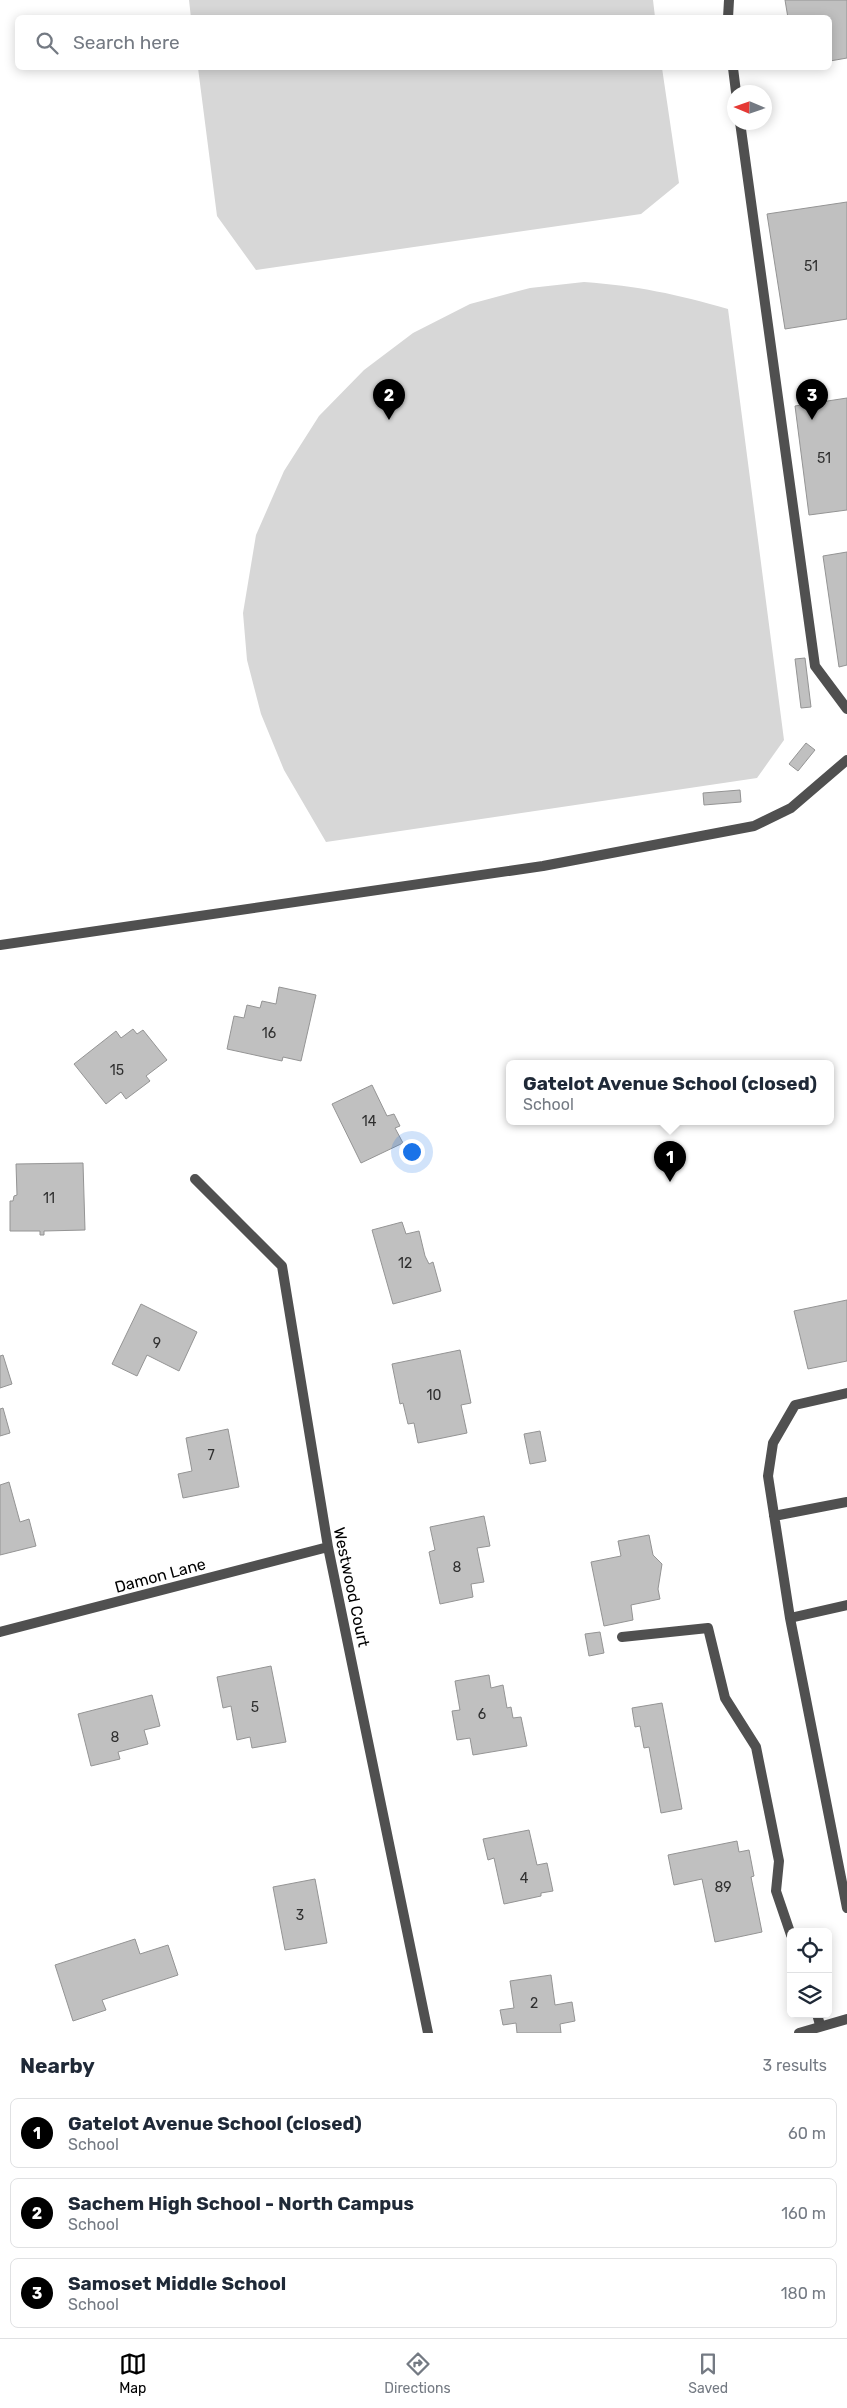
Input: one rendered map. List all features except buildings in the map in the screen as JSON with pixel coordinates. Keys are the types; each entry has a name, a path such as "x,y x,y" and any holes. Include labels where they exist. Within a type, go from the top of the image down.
{"street":[{"path":"728,15 729,0"},
{"path":"733,70 735,85"},
{"path":"741,130 816,666 847,709"},
{"path":"0,945 544,866 754,826 791,808 847,760"},
{"name":"Westwood Court","path":"195,1179 282,1266 328,1547 428,2033"},
{"path":"847,1393 795,1406 773,1443 768,1476 790,1618 847,1908"},
{"path":"774,1516 847,1502"},
{"name":"Damon Lane","path":"0,1632 328,1547"},
{"path":"790,1618 847,1605"},
{"path":"622,1637 708,1628 725,1698 756,1747 779,1861 776,1891 789,1928"},
{"path":"818,2018 820,2025"},
{"path":"799,2033 820,2025 847,2019"}],"shaded area":[{"path":"189,0 653,0 655,15 191,15"},
{"path":"198,70 662,70 679,183 641,214 256,270 217,216"},
{"path":"584,282 657,291 728,309 784,740 757,778 326,842 284,770 261,714 247,660 243,613 256,535 284,471 319,416 364,370 413,333 470,304 530,288"}],"place":[{"name":"Sachem High School - North Campus","path":"389,420"},
{"name":"Samoset Middle School","path":"812,420"},
{"name":"Gatelot Avenue School (closed)","path":"670,1182"}]}
